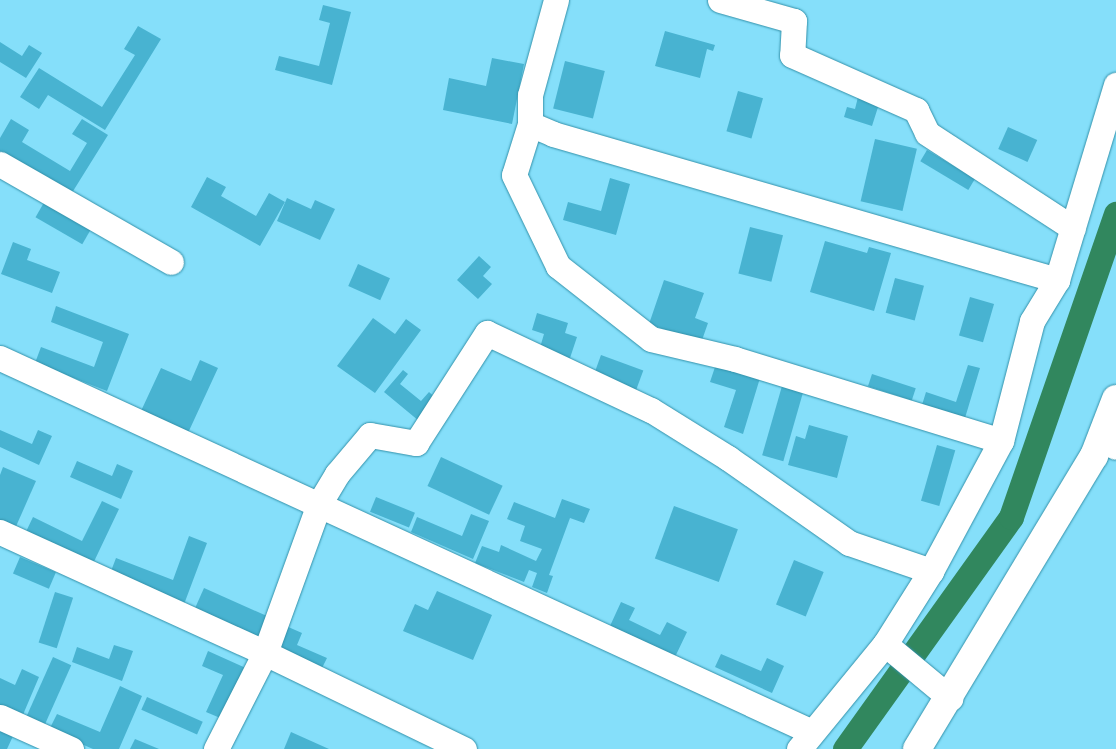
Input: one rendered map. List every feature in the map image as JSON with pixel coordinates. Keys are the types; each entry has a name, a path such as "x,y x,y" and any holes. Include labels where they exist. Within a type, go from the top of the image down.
{"street":[{"path":"556,0 530,95 530,124 514,175 558,266 651,339 735,359 1001,441"},
{"path":"720,0 794,21 792,55 916,110 927,133 1073,228"},
{"path":"0,358 319,504 804,740 885,644 931,571 1001,441 1032,321 1057,280 1116,85"},
{"path":"530,124 553,134 1057,280"},
{"path":"0,164 171,262"},
{"path":"216,749 265,653 319,504 337,474 370,435 416,443 487,333 651,410 728,458 849,543 931,571"},
{"path":"917,749 950,698 1094,456 1108,443 1116,400"},
{"path":"0,532 265,653 464,749"},
{"path":"885,644 950,698"},
{"path":"0,717 71,749"}],"building":[{"path":"323,5 351,12 332,85 275,70 279,56 319,66 330,23 319,20"},
{"path":"138,26 161,39 105,130 48,95 39,109 20,97 39,68 102,107 135,55 124,49"},
{"path":"665,31 715,45 713,51 707,49 700,78 655,66"},
{"path":"0,42 22,56 29,45 42,53 26,78 0,62"},
{"path":"492,58 524,64 512,124 443,110 449,78 486,86"},
{"path":"565,61 605,71 593,118 553,109"},
{"path":"738,91 763,98 751,139 726,131"},
{"path":"858,97 879,104 872,126 844,117 847,107 855,109"},
{"path":"11,119 29,130 22,142 70,171 87,143 72,134 82,119 108,135 70,196 0,154 0,138"},
{"path":"1008,127 1037,140 1027,162 998,149"},
{"path":"875,139 917,149 903,211 861,201"},
{"path":"927,150 975,179 968,190 920,161"},
{"path":"207,177 226,187 221,196 256,216 269,193 285,202 260,246 191,207"},
{"path":"610,178 630,184 616,235 563,220 568,202 601,211"},
{"path":"287,198 311,209 315,200 335,209 320,240 277,221"},
{"path":"46,199 93,226 82,244 36,217"},
{"path":"750,227 783,235 771,282 738,274"},
{"path":"825,241 867,253 869,247 891,253 874,311 810,292"},
{"path":"13,242 31,249 27,260 60,272 52,293 1,274"},
{"path":"479,256 491,267 483,276 492,284 478,299 457,280"},
{"path":"358,264 390,278 380,300 348,286"},
{"path":"895,278 924,286 915,321 886,313"},
{"path":"664,280 704,293 695,318 708,323 701,343 649,324"},
{"path":"970,297 994,304 983,342 959,335"},
{"path":"56,306 129,334 107,391 35,363 41,347 94,367 103,342 51,322"},
{"path":"537,313 568,323 565,333 577,337 569,361 539,351 544,334 532,330"},
{"path":"373,318 395,334 406,319 421,330 375,393 337,366"},
{"path":"601,355 643,370 636,391 593,376"},
{"path":"200,360 218,368 188,433 141,411 161,368 191,381"},
{"path":"716,364 760,378 743,434 724,427 736,390 710,382"},
{"path":"968,365 980,368 965,418 922,405 926,392 956,402"},
{"path":"403,370 408,374 400,384 421,401 429,392 438,400 419,421 384,392"},
{"path":"872,374 916,388 912,401 868,386"},
{"path":"782,386 803,392 783,461 762,455"},
{"path":"809,425 848,436 837,478 788,465 796,436 805,439"},
{"path":"0,430 32,444 38,430 52,436 39,465 0,447"},
{"path":"937,445 955,450 939,506 921,501"},
{"path":"441,457 503,486 489,515 427,486"},
{"path":"77,461 112,476 117,464 133,471 121,499 70,477"},
{"path":"3,467 36,481 14,531 0,525 0,475"},
{"path":"376,497 415,513 409,528 370,512"},
{"path":"562,499 590,509 584,523 570,518 549,575 553,576 547,593 532,587 537,573 529,570 524,582 475,563 482,546 499,552 501,545 536,561 542,549 520,541 525,526 507,519 514,502 555,518"},
{"path":"102,501 119,509 90,570 23,538 33,517 82,541"},
{"path":"674,506 738,529 719,582 655,559"},
{"path":"471,514 489,521 473,559 411,532 417,517 462,536"},
{"path":"189,536 207,543 183,607 108,579 116,558 173,580"},
{"path":"20,557 56,572 49,589 13,574"},
{"path":"794,560 824,572 806,616 776,605"},
{"path":"204,588 270,617 258,644 192,614"},
{"path":"437,591 492,615 473,660 403,631 415,604 428,610"},
{"path":"55,592 73,598 57,648 39,642"},
{"path":"621,602 635,608 629,620 660,635 667,622 687,632 675,657 610,626"},
{"path":"286,626 302,633 297,645 327,658 320,672 274,652"},
{"path":"114,645 133,651 122,681 72,662 77,647 109,659"},
{"path":"208,651 248,669 225,720 206,712 223,675 202,666"},
{"path":"721,654 761,671 767,658 784,666 772,693 715,667"},
{"path":"53,657 71,665 43,728 25,720"},
{"path":"22,669 39,677 22,717 0,708 0,678 15,685"},
{"path":"120,686 142,696 119,749 93,749 49,730 57,714 100,732"},
{"path":"147,697 203,722 197,735 141,710"},
{"path":"0,728 14,734 7,749 0,749"},
{"path":"291,732 329,749 284,749"},
{"path":"135,739 159,749 130,749"}],"waterway":[{"path":"845,749 1011,517 1116,214"}]}
